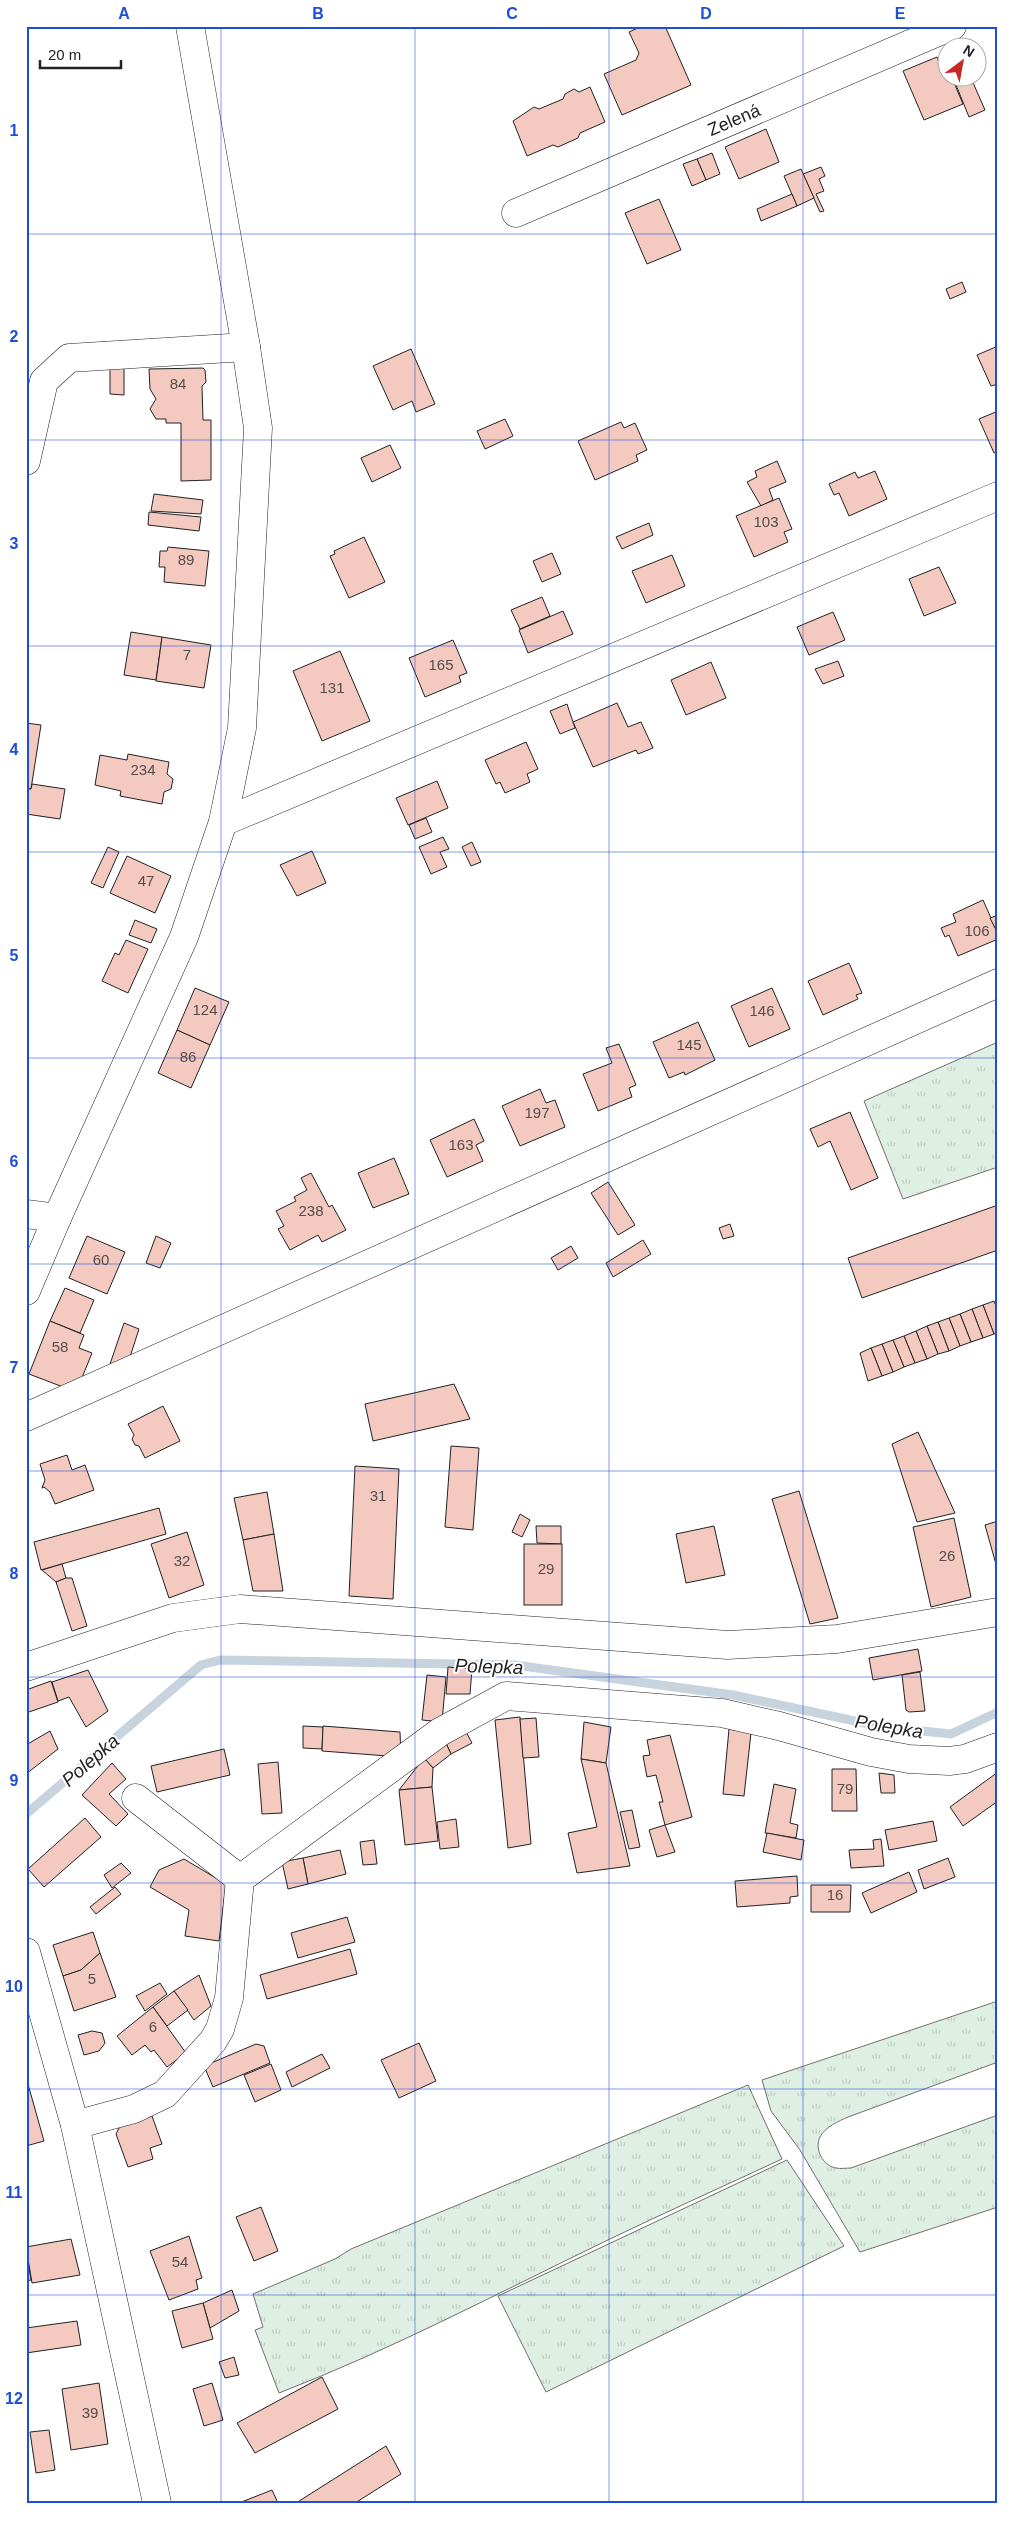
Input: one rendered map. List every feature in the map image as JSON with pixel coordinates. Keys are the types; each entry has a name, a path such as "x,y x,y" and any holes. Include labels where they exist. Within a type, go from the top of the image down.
{"street":[{"path":"26,1291 184,937 223,822 242,728 258,428 246,347 190,26"},
{"name":"Zelená","path":"516,213 952,26"},
{"path":"26,461 44,381 69,358 246,347"},
{"path":"223,822 998,496"},
{"path":"26,1417 998,984"},
{"path":"26,1214 57,1218"},
{"path":"26,1667 173,1618 240,1609 728,1645 837,1639 998,1612"},
{"path":"75,2125 134,2109 166,2094 213,2041 220,2029 230,1998 240,1878 440,1732 506,1696 722,1713 779,1726 872,1752 909,1759 949,1761 985,1753 998,1747"},
{"path":"136,1798 240,1878"},
{"path":"26,1952 75,2125 157,2503"}],"green space":[{"path":"998,1042 998,1167 903,1199 864,1101"},
{"path":"998,2001 998,2062 841,2120 822,2133 818,2147 821,2156 831,2167 851,2168 998,2115 998,2207 860,2252 800,2150 771,2111 762,2080"},
{"path":"748,2085 782,2159 631,2229 405,2339 279,2393 255,2330 263,2327 253,2294 335,2259 351,2249"},
{"path":"787,2160 844,2246 546,2392 498,2296"}],"building":[{"path":"642,26 665,26 691,85 622,115 604,74 636,60 639,53 629,32"},
{"path":"936,57 936,88 956,88 963,104 924,120 903,71"},
{"path":"590,87 605,122 580,133 578,138 558,147 553,145 527,156 513,121 534,107 539,109 563,99 565,94 574,89 579,92"},
{"path":"957,88 975,88 985,110 969,117"},
{"path":"766,129 779,162 739,179 725,147"},
{"path":"712,153 720,174 706,180 697,159"},
{"path":"697,159 706,180 692,186 683,164"},
{"path":"821,167 825,176 819,179 824,191 816,194 824,211 820,212 803,174"},
{"path":"801,169 814,198 797,206 784,176"},
{"path":"792,194 797,206 761,221 757,209"},
{"path":"659,199 681,250 647,264 625,213"},
{"path":"962,282 966,292 950,299 946,289"},
{"path":"998,346 998,384 991,386 977,355"},
{"path":"411,349 435,404 416,412 412,401 393,410 373,366"},
{"path":"124,367 124,395 110,394 110,368"},
{"path":"203,368 205,370 206,382 202,386 203,420 211,420 211,480 181,481 181,423 166,423 166,419 156,419 150,409 156,399 150,389 149,369"},
{"path":"998,411 998,452 994,453 979,419"},
{"path":"505,419 513,436 485,449 477,431"},
{"path":"621,422 624,428 635,423 647,450 636,455 638,461 595,480 578,441"},
{"path":"390,445 401,468 372,482 361,458"},
{"path":"777,461 786,482 769,489 773,500 761,506 747,482 757,477 755,471"},
{"path":"875,471 887,499 849,516 839,493 834,495 829,484 855,472 858,478"},
{"path":"154,494 203,500 201,514 151,511"},
{"path":"779,498 792,529 784,532 788,542 754,557 736,516"},
{"path":"149,512 201,517 199,531 148,525"},
{"path":"649,523 653,535 622,549 616,537"},
{"path":"364,537 385,582 349,598 330,556 335,554 334,551"},
{"path":"168,547 209,551 205,586 164,582 165,567 159,567 160,551 167,551"},
{"path":"552,553 561,574 542,582 533,561"},
{"path":"672,555 685,586 646,603 632,571"},
{"path":"939,567 956,603 924,616 909,579"},
{"path":"542,597 550,616 520,629 511,610"},
{"path":"563,611 573,634 528,653 519,630"},
{"path":"833,612 845,640 809,655 797,627"},
{"path":"131,632 162,637 156,680 124,675"},
{"path":"162,637 211,645 204,688 156,681"},
{"path":"453,640 467,673 459,676 461,682 425,697 409,658"},
{"path":"340,651 370,721 322,741 293,671"},
{"path":"838,661 844,676 823,684 815,669"},
{"path":"711,662 726,698 686,715 671,680"},
{"path":"617,703 628,727 641,722 653,748 638,754 636,750 593,767 573,722"},
{"path":"567,704 575,728 560,734 550,711"},
{"path":"26,723 41,725 31,789 26,789"},
{"path":"526,742 538,769 527,774 530,782 505,793 500,782 496,784 485,760"},
{"path":"128,754 169,762 167,774 173,779 171,789 164,792 162,804 120,796 121,791 95,785 100,755 127,760"},
{"path":"437,781 448,808 408,825 396,798"},
{"path":"32,784 65,789 60,819 26,814 26,789 31,789"},
{"path":"426,818 432,832 415,839 409,825"},
{"path":"443,837 449,849 440,852 447,867 431,874 419,847"},
{"path":"472,842 481,862 471,866 462,847"},
{"path":"108,847 119,852 103,888 91,883"},
{"path":"312,851 326,883 297,896 280,865"},
{"path":"127,856 171,876 155,913 110,893"},
{"path":"983,900 998,934 998,939 958,956 949,935 945,937 941,928 956,922 953,914"},
{"path":"998,915 998,934 990,918"},
{"path":"135,920 157,929 151,943 129,935"},
{"path":"126,940 148,949 128,993 102,981 115,953 119,955"},
{"path":"849,963 862,993 856,995 858,999 823,1015 808,981"},
{"path":"195,988 229,1002 210,1045 177,1030"},
{"path":"772,988 790,1029 749,1047 731,1006"},
{"path":"698,1022 715,1060 685,1075 684,1072 669,1078 653,1042"},
{"path":"177,1030 210,1045 191,1088 158,1073"},
{"path":"619,1044 636,1085 629,1088 632,1097 598,1111 583,1074 612,1063 606,1048"},
{"path":"540,1089 546,1103 555,1100 565,1127 520,1146 502,1106"},
{"path":"850,1112 878,1178 851,1190 830,1141 818,1147 810,1129"},
{"path":"474,1119 484,1141 476,1145 483,1161 447,1177 430,1140"},
{"path":"394,1158 409,1194 373,1208 358,1173"},
{"path":"311,1173 329,1207 332,1205 346,1230 322,1242 318,1235 290,1250 278,1229 284,1226 276,1211 296,1201 294,1197 307,1190 301,1178"},
{"path":"608,1182 635,1225 618,1235 591,1193"},
{"path":"998,1205 998,1250 862,1298 848,1258"},
{"path":"730,1224 734,1236 723,1239 719,1228"},
{"path":"87,1236 125,1252 107,1294 69,1278"},
{"path":"156,1236 171,1243 160,1268 146,1263"},
{"path":"643,1240 651,1254 613,1277 606,1263"},
{"path":"571,1246 578,1258 558,1270 551,1258"},
{"path":"65,1288 94,1300 80,1333 50,1321"},
{"path":"994,1301 998,1311 998,1332 994,1334 983,1305"},
{"path":"983,1305 994,1334 983,1338 972,1309"},
{"path":"972,1309 983,1338 971,1342 960,1314"},
{"path":"960,1314 971,1342 960,1346 949,1318"},
{"path":"949,1318 960,1346 949,1351 938,1322"},
{"path":"50,1321 84,1335 79,1348 92,1353 79,1385 63,1387 29,1374"},
{"path":"938,1322 949,1351 938,1354 927,1326"},
{"path":"124,1323 139,1329 128,1363 109,1367"},
{"path":"927,1326 938,1354 927,1359 916,1331"},
{"path":"916,1331 927,1359 915,1363 904,1336"},
{"path":"904,1336 915,1363 904,1367 893,1340"},
{"path":"893,1340 904,1367 893,1372 882,1344"},
{"path":"882,1344 893,1372 882,1376 871,1348"},
{"path":"871,1348 882,1376 868,1381 860,1353"},
{"path":"454,1384 470,1419 373,1441 365,1404"},
{"path":"163,1406 180,1441 145,1458 139,1446 135,1445 132,1439 134,1435 128,1424"},
{"path":"918,1432 955,1513 917,1522 892,1444"},
{"path":"451,1446 479,1448 473,1530 445,1527"},
{"path":"67,1455 72,1470 85,1465 94,1490 55,1504 50,1492 44,1487 42,1488 45,1480 40,1464"},
{"path":"355,1466 399,1469 393,1599 349,1596"},
{"path":"799,1491 838,1618 810,1624 772,1499"},
{"path":"267,1492 274,1534 243,1540 234,1498"},
{"path":"159,1508 166,1534 41,1570 34,1542"},
{"path":"520,1514 530,1520 522,1537 512,1532"},
{"path":"954,1518 971,1597 931,1607 913,1527"},
{"path":"998,1521 998,1568 997,1568 985,1525"},
{"path":"536,1526 561,1526 561,1544 537,1543"},
{"path":"714,1526 725,1575 686,1583 676,1534"},
{"path":"187,1532 204,1585 169,1598 151,1544"},
{"path":"274,1534 283,1591 253,1591 243,1540"},
{"path":"524,1544 562,1544 562,1605 524,1605"},
{"path":"62,1564 66,1578 56,1582 42,1570"},
{"path":"72,1578 87,1626 72,1631 56,1582"},
{"path":"918,1649 922,1671 873,1680 869,1658"},
{"path":"448,1667 472,1669 470,1694 446,1694"},
{"path":"88,1670 108,1711 86,1727 69,1697 58,1701 52,1682"},
{"path":"920,1672 925,1711 909,1712 906,1710 902,1675"},
{"path":"427,1675 446,1677 442,1722 422,1720"},
{"path":"51,1681 58,1702 26,1713 26,1690"},
{"path":"520,1717 531,1844 508,1848 495,1720"},
{"path":"536,1718 539,1757 523,1758 520,1719"},
{"path":"584,1722 611,1727 606,1763 581,1759"},
{"path":"303,1726 323,1727 322,1749 303,1748"},
{"path":"323,1726 400,1732 401,1757 322,1751"},
{"path":"464,1728 472,1743 451,1754 444,1739"},
{"path":"729,1729 751,1733 744,1796 723,1794"},
{"path":"50,1731 58,1749 26,1774 26,1745"},
{"path":"670,1735 692,1817 665,1825 659,1802 663,1802 656,1775 647,1777 643,1756 650,1755 647,1740"},
{"path":"444,1739 451,1754 433,1768 424,1758"},
{"path":"224,1749 230,1775 157,1792 151,1766"},
{"path":"424,1758 433,1768 432,1787 399,1790"},
{"path":"581,1759 606,1763 630,1866 577,1873 568,1833 597,1827"},
{"path":"278,1762 282,1813 262,1814 258,1764"},
{"path":"112,1763 126,1779 109,1794 128,1814 116,1826 82,1795"},
{"path":"832,1769 856,1769 857,1811 832,1811"},
{"path":"998,1772 998,1801 963,1826 950,1807"},
{"path":"879,1773 894,1775 895,1793 881,1793"},
{"path":"774,1784 796,1789 790,1823 798,1825 796,1838 765,1833"},
{"path":"432,1787 438,1841 405,1845 399,1790"},
{"path":"632,1810 640,1847 629,1849 620,1812"},
{"path":"85,1818 101,1837 44,1887 28,1869"},
{"path":"456,1819 459,1847 440,1849 437,1822"},
{"path":"933,1821 937,1841 889,1850 885,1830"},
{"path":"665,1825 675,1852 657,1857 649,1830"},
{"path":"767,1833 804,1840 801,1860 763,1852"},
{"path":"881,1839 884,1866 851,1868 849,1850 874,1849 873,1840"},
{"path":"374,1840 377,1864 363,1865 360,1842"},
{"path":"340,1850 346,1874 308,1884 303,1858"},
{"path":"303,1858 308,1884 288,1889 282,1862"},
{"path":"948,1858 955,1877 924,1889 918,1870"},
{"path":"184,1859 226,1884 219,1941 185,1936 189,1910 150,1887 159,1870"},
{"path":"121,1863 131,1873 112,1888 104,1875"},
{"path":"909,1872 917,1892 871,1913 862,1893"},
{"path":"797,1876 798,1896 790,1897 790,1903 737,1907 735,1881"},
{"path":"811,1885 851,1885 850,1912 811,1912"},
{"path":"115,1887 121,1894 96,1914 90,1907"},
{"path":"347,1917 355,1942 298,1958 291,1933"},
{"path":"93,1932 100,1953 81,1970 63,1976 53,1945"},
{"path":"350,1949 357,1974 267,1999 260,1975"},
{"path":"100,1953 116,1997 74,2011 63,1976 81,1970"},
{"path":"199,1975 211,2006 194,2020 174,1991"},
{"path":"160,1983 167,1994 145,2011 136,1996"},
{"path":"174,1991 188,2010 167,2026 153,2007"},
{"path":"153,2007 186,2053 167,2067 154,2050 151,2052 145,2045 132,2055 117,2036"},
{"path":"92,2031 102,2033 105,2043 99,2051 84,2055 78,2035"},
{"path":"419,2043 436,2081 399,2098 381,2060"},
{"path":"256,2044 264,2046 270,2063 213,2087 204,2066"},
{"path":"322,2054 330,2068 292,2087 286,2072"},
{"path":"271,2064 281,2090 255,2102 244,2075"},
{"path":"26,2077 44,2141 26,2146"},
{"path":"152,2116 162,2144 150,2148 153,2159 128,2167 116,2134 120,2126"},
{"path":"261,2207 278,2251 254,2261 236,2217"},
{"path":"189,2236 202,2278 196,2280 198,2289 169,2300 150,2251"},
{"path":"71,2239 80,2275 32,2283 26,2247"},
{"path":"26,2251 31,2280 26,2281"},
{"path":"232,2290 239,2311 210,2328 203,2303"},
{"path":"203,2303 213,2339 182,2348 172,2311"},
{"path":"77,2321 81,2345 26,2353 26,2328"},
{"path":"234,2357 239,2375 225,2378 219,2362"},
{"path":"322,2377 338,2409 255,2453 237,2423"},
{"path":"99,2383 108,2444 71,2450 62,2389"},
{"path":"212,2383 223,2420 204,2426 193,2389"},
{"path":"49,2430 55,2470 36,2473 30,2432"},
{"path":"386,2446 401,2474 355,2503 296,2503"},
{"path":"272,2490 278,2503 239,2503"}],"waterway":[{"name":"Polepka","path":"26,1814 201,1665 220,1660 515,1665 733,1695 883,1727 951,1734 998,1712"}]}
